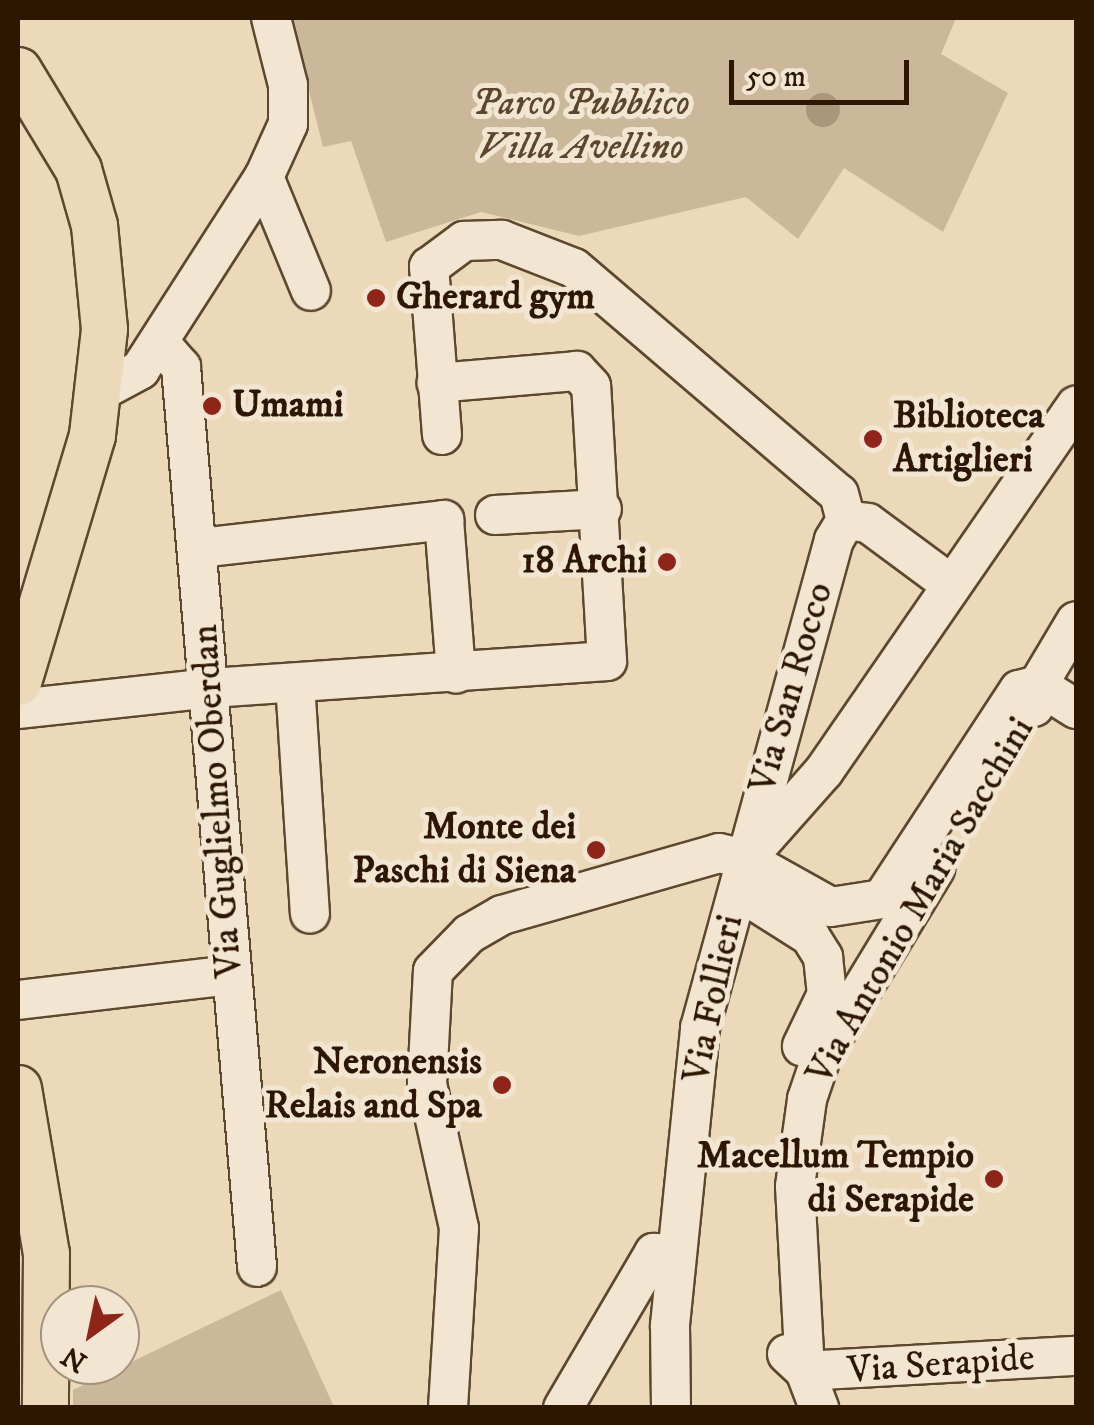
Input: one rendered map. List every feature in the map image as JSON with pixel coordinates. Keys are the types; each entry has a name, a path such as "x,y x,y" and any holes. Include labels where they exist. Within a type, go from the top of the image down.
{"main road":[{"path":"18,70 64,141 94,225 104,329 99,392 76,498 18,682"},
{"path":"18,1088 26,1175 46,1253 44,1408"}],"street":[{"path":"99,392 140,370 264,177 288,124 288,86 271,18"},
{"path":"264,177 311,291"},
{"path":"442,435 429,267 464,241 519,243 574,268 838,494 846,520 868,523 949,583"},
{"name":"Via Guglielmo Oberdan","path":"160,343 181,368 200,548 231,974 258,1267"},
{"path":"18,709 211,688 607,661 602,509 591,386 577,371 437,383"},
{"path":"758,879 824,771 949,583 1076,406"},
{"path":"495,516 602,509"},
{"path":"200,548 444,520 456,674"},
{"name":"Via San Rocco","path":"758,879 834,540 846,520"},
{"name":"Via Antonio Maria Sacchini","path":"805,1371 795,1186 812,1080 1037,702 1038,685 1076,621"},
{"path":"295,683 310,914"},
{"path":"448,1408 459,1228 427,1084 434,970 469,934 502,915 718,854 758,879 831,907 882,900 1019,690 1038,685 1076,709"},
{"path":"758,879 810,936 825,965 827,994 786,1081 772,1141 770,1200 786,1353 805,1371 819,1408"},
{"name":"Via Follieri","path":"671,1408 676,1254 700,1028 758,879"},
{"path":"18,1000 231,974"},
{"path":"563,1408 654,1253 676,1254"},
{"name":"Via Serapide","path":"805,1371 1076,1356"}],"green space":[{"name":"Parco Pubblico Villa Avellino","path":"291,18 956,18 941,54 1008,93 943,232 844,168 798,239 746,197 579,236 481,212 386,242 351,141 323,147"},
{"path":"281,1290 334,1407 73,1407 73,1390 83,1385 140,1385 140,1358"}],"shaded area":[{"path":"823,93 835,98 840,110 835,122 823,127 811,122 806,110 811,98"}],"place":[{"name":"Gherard gym","path":"376,298"},
{"name":"Umami","path":"212,406"},
{"name":"Biblioteca Artiglieri","path":"873,439"},
{"name":"18 Archi","path":"667,562"},
{"name":"Monte dei Paschi di Siena","path":"596,850"},
{"name":"Neronensis Relais and Spa","path":"502,1085"},
{"name":"Macellum Tempio di Serapide","path":"994,1179"}]}
